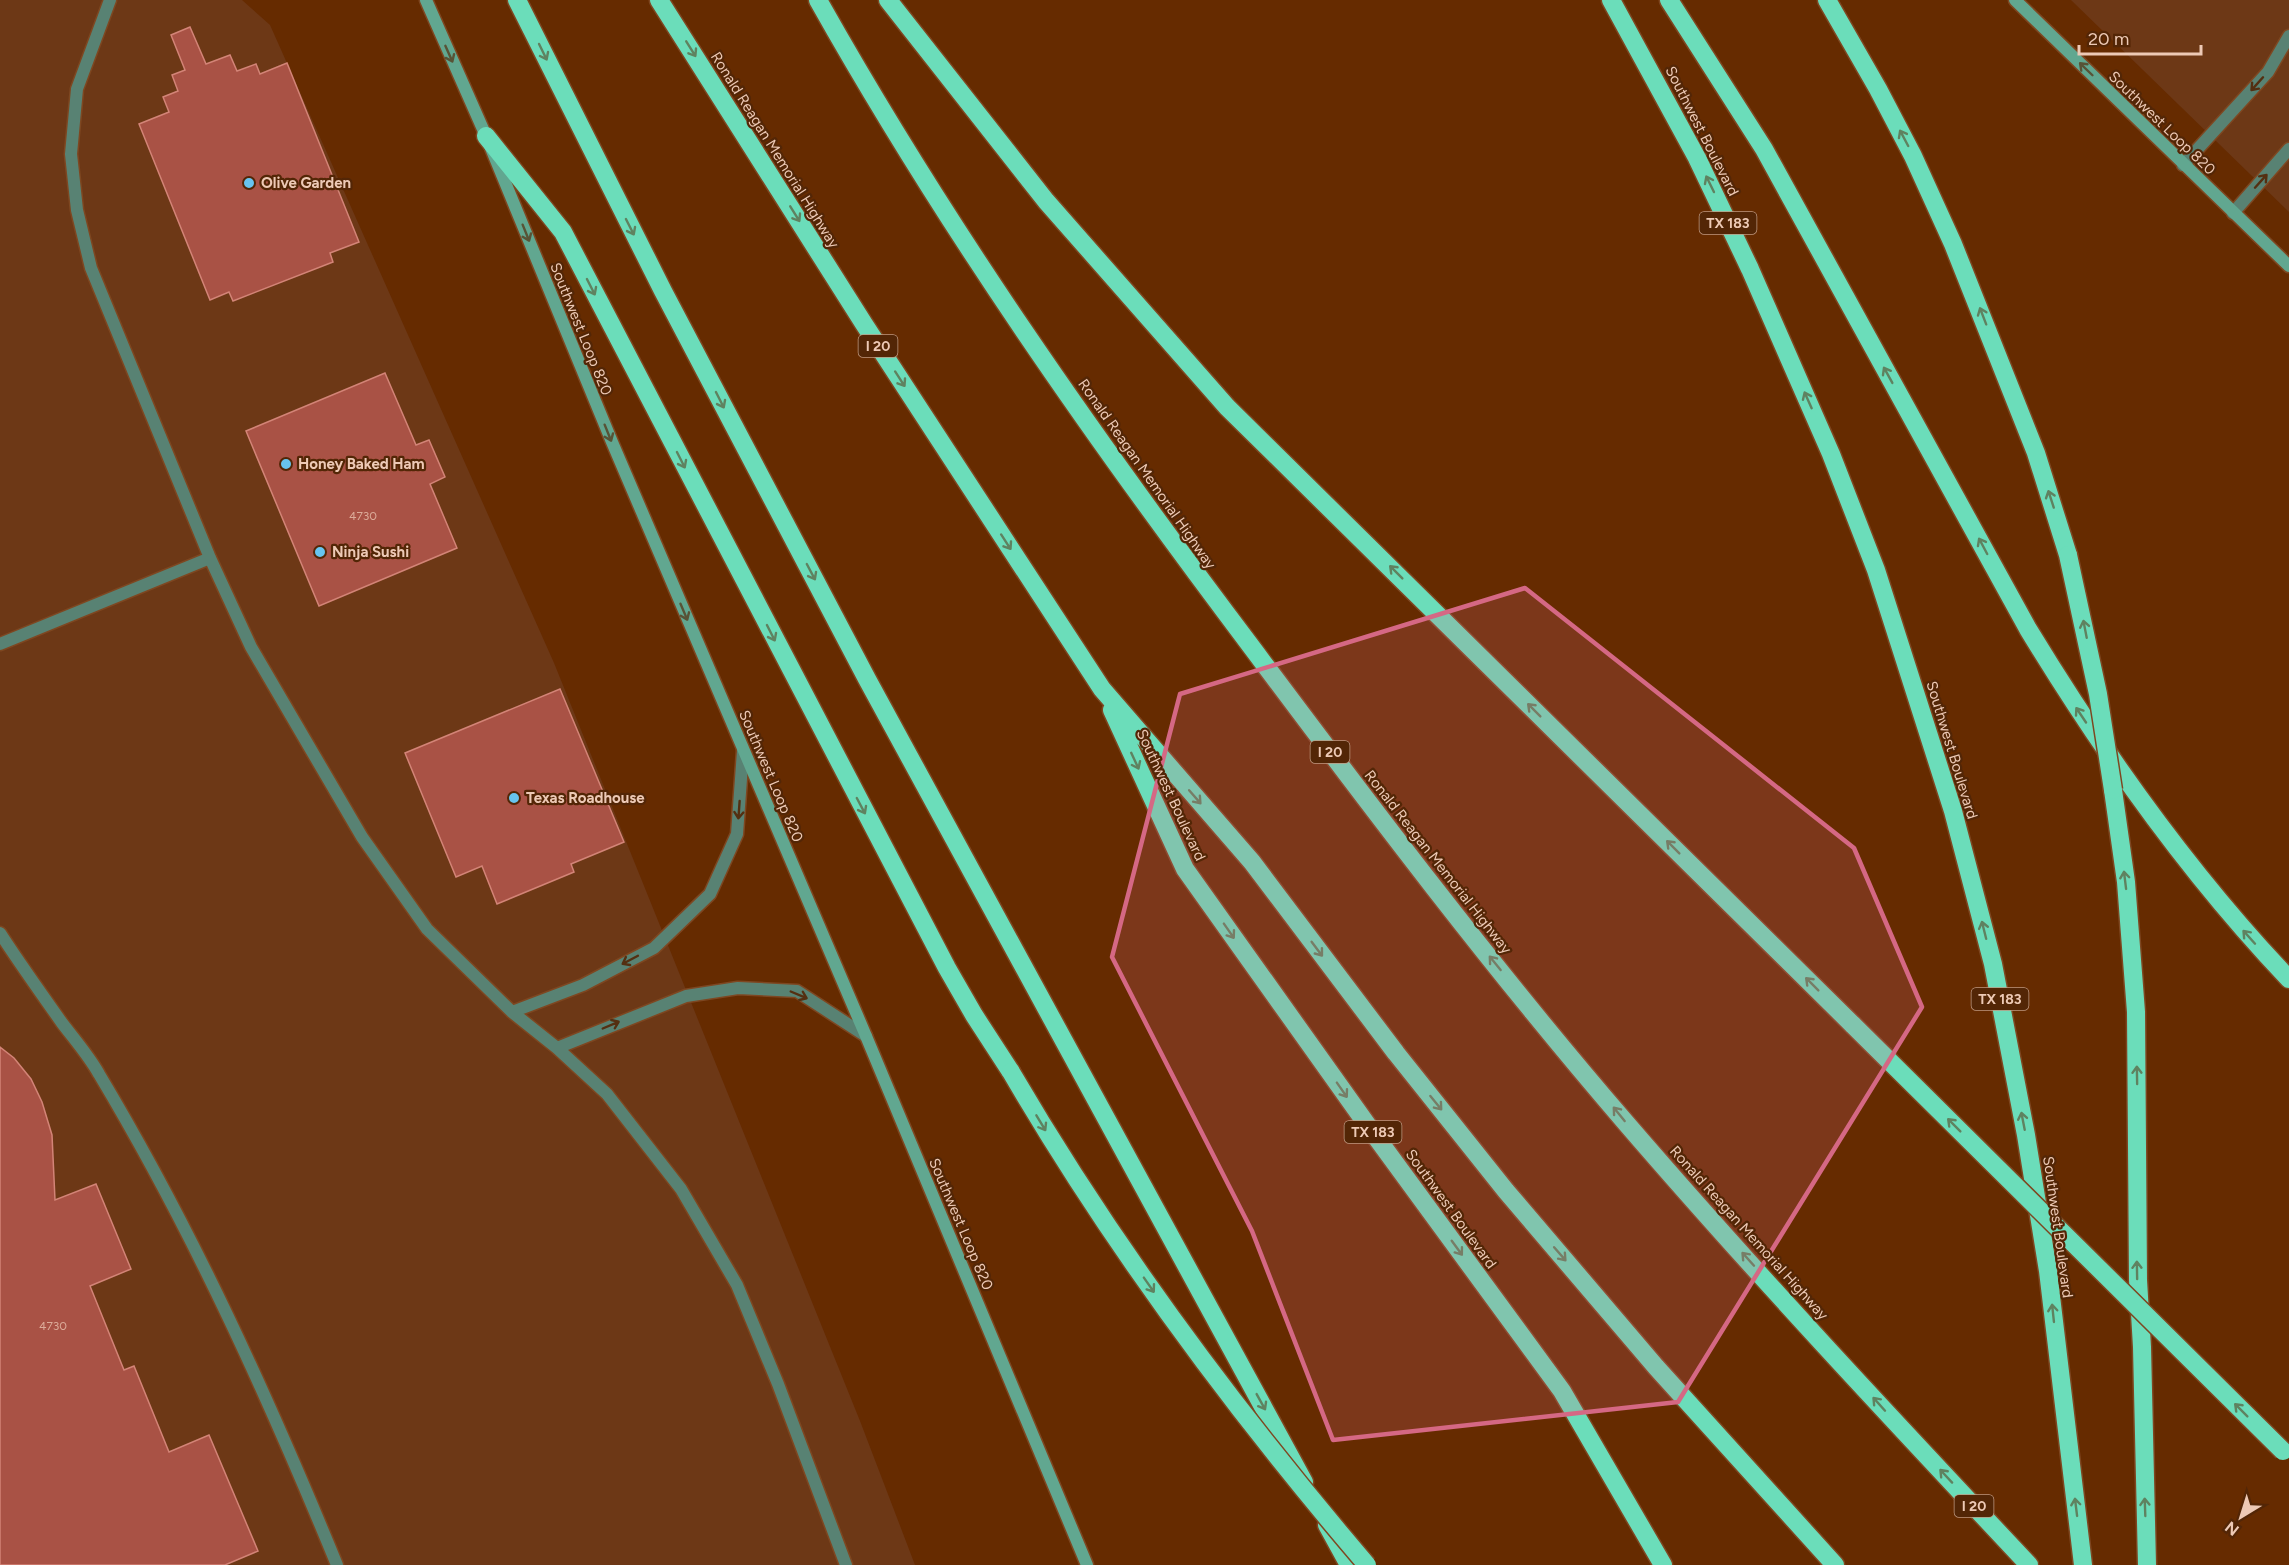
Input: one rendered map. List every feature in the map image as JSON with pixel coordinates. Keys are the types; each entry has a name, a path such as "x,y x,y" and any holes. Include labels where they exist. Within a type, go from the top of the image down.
{"highway":[{"path":"517,0 663,291 873,689 1350,1565"},
{"name":"Ronald Reagan Memorial Highway","path":"659,0 864,324 1102,689 1252,862 1395,1053 1506,1191 1656,1367 1835,1565"},
{"name":"Ronald Reagan Memorial Highway","path":"818,0 860,76 973,257 1150,513 1353,783 1498,967 1625,1122 1918,1447 2029,1565"},
{"path":"888,0 1046,201 1227,407 2286,1453"},
{"name":"Southwest Boulevard","path":"1611,0 1697,158 1750,269 1831,454 1876,570 1953,811 1993,964 2026,1135 2048,1271 2083,1565"},
{"path":"1669,0 1764,149 2028,629 2071,700 2173,845 2248,936 2289,979"},
{"path":"1827,0 1914,156 1953,244 2036,453 2068,555 2097,694 2126,882 2136,1012 2138,1280 2142,1347 2147,1565"},
{"path":"486,136 563,232 947,968 1043,1127 1153,1290 1243,1411 1367,1565"},
{"name":"Southwest Boulevard","path":"1102,689 1185,869 1368,1126 1562,1391 1663,1565"}],"main road":[{"name":"Southwest Loop 820","path":"426,0 486,136 612,442 866,1036 1087,1565"},
{"name":"Southwest Loop 820","path":"2014,0 2289,266"}],"lane":[{"path":"110,0 77,89 71,154 77,210 91,268 210,558 251,647 362,837 427,929 512,1012 557,1048 607,1094 681,1189 737,1285 778,1384 846,1565"},
{"path":"2183,165 2268,72 2289,36"},
{"path":"2233,213 2289,149"},
{"path":"0,644 210,558"},
{"path":"512,1012 583,985 654,948 710,894 737,834 743,751"},
{"path":"0,933 98,1072 154,1170 206,1269 293,1459 337,1565"},
{"path":"557,1048 686,996 738,988 796,991 866,1036"}],"highlighted area":[{"path":"1525,588 1854,848 1922,1007 1678,1402 1333,1440 1252,1231 1112,957 1180,694"}],"shaded area":[{"path":"0,0 242,0 270,25 554,663 860,1421 915,1565 0,1565"},
{"path":"2071,0 2289,0 2289,212"}],"building":[{"name":"Olive Garden","path":"190,27 206,64 230,55 237,71 256,64 260,74 287,63 359,242 330,253 333,262 233,301 229,292 210,300 139,124 169,112 163,97 178,91 172,75 185,70 171,35"},
{"path":"385,373 416,445 429,440 445,477 430,484 457,548 319,606 246,431"},
{"name":"Texas Roadhouse","path":"560,689 624,842 571,864 574,872 497,904 482,866 456,877 405,753"},
{"path":"0,1047 14,1058 31,1079 42,1102 52,1135 55,1200 96,1184 131,1269 90,1286 124,1370 134,1366 169,1452 209,1435 258,1551 225,1565 0,1565"}],"place":[{"name":"Olive Garden","path":"249,183"},
{"name":"Honey Baked Ham","path":"286,464"},
{"name":"Ninja Sushi","path":"320,552"},
{"name":"Texas Roadhouse","path":"514,798"}]}
